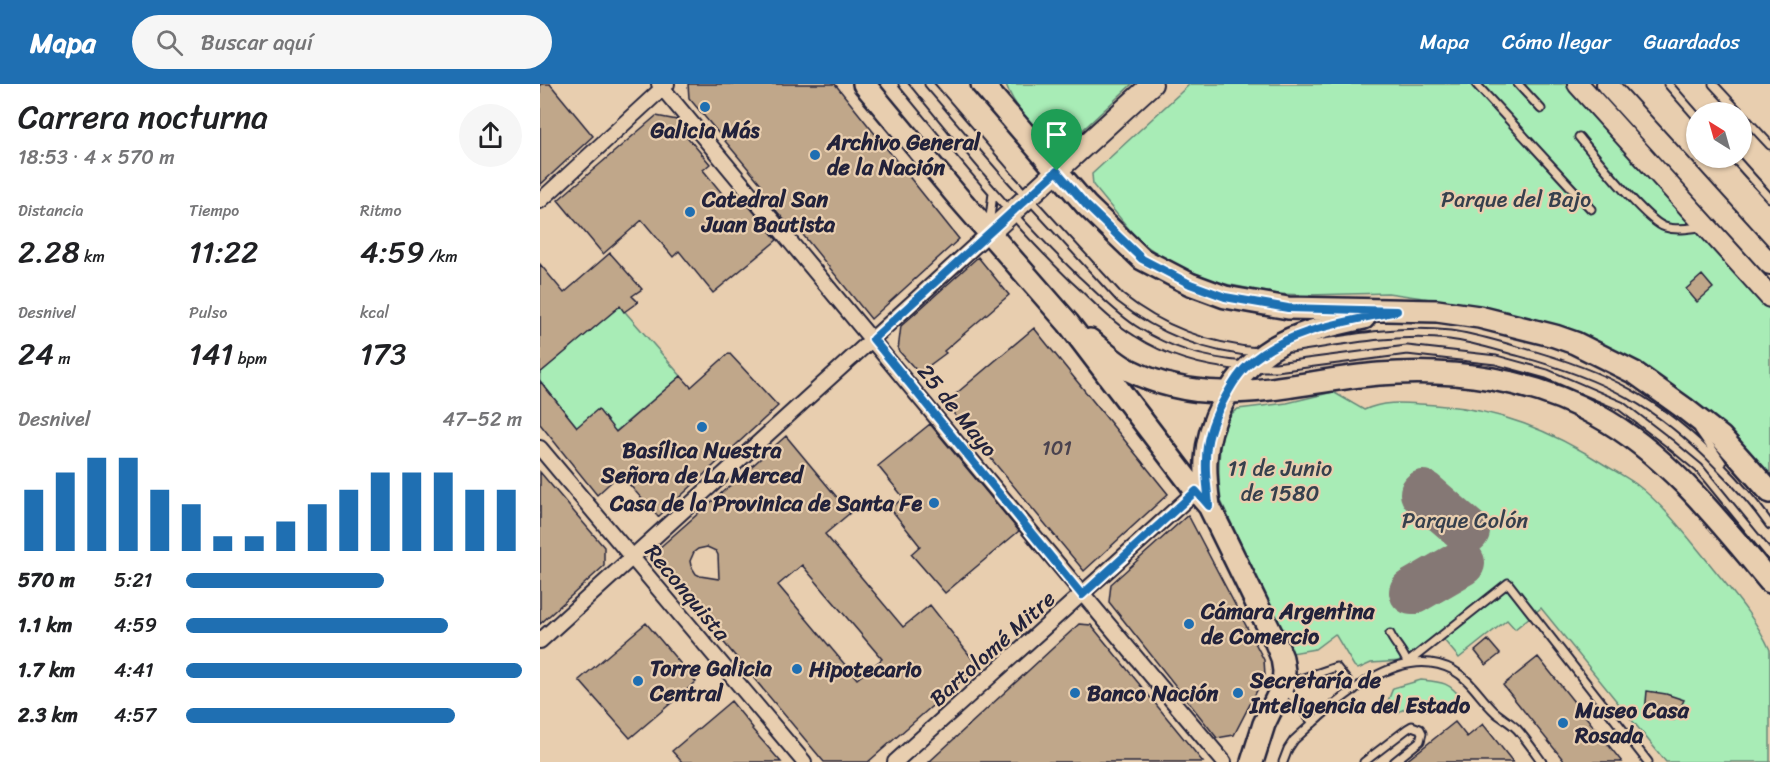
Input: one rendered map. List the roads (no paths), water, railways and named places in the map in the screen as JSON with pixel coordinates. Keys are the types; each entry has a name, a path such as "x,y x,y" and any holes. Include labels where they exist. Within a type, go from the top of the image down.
{"main road":[{"path":"864,84 1068,324 1203,499 1282,658 1283,685 1264,724 1252,762"},
{"path":"989,233 1152,84"},
{"path":"1578,84 1770,297"},
{"path":"1607,84 1770,264"},
{"path":"989,88 1086,205 1142,259 1190,284 1225,297 1288,308 1437,311 1555,336 1635,373 1684,408 1721,437 1770,492"},
{"path":"1203,499 1208,441 1214,422 1228,393 1246,366 1265,352 1292,339 1330,326 1397,311"},
{"path":"1068,324 1127,369 1172,386 1228,393 1256,392 1378,374 1440,373 1495,380 1552,396 1597,415 1641,446 1703,505 1770,582"}],"street":[{"path":"540,201 663,85"},
{"name":"25 de Mayo","path":"663,85 1082,595 1224,762"},
{"path":"540,641 989,233"},
{"name":"Reconquista","path":"540,448 804,762"},
{"name":"Bartolomé Mitre","path":"896,762 1082,595 1203,499"}],"lane":[{"path":"903,84 993,193 1039,244 1117,318 1139,334 1184,355 1217,363 1246,366 1276,367 1407,350 1496,360 1548,374 1621,406 1662,437 1699,468 1770,555"},
{"path":"929,84 1028,198 1120,298 1160,325 1224,347 1265,352 1380,335 1408,334 1450,335 1493,344 1550,360 1608,382 1636,396 1673,420 1698,442 1736,482"},
{"path":"1476,84 1592,209"},
{"path":"1518,84 1541,109"},
{"path":"1668,84 1686,105"},
{"path":"1713,84 1730,102"},
{"path":"1752,126 1770,145"},
{"path":"1578,137 1658,224 1675,229 1705,226"},
{"path":"1743,168 1770,198"},
{"path":"989,233 993,193"},
{"path":"1684,408 1736,482 1770,525"},
{"path":"1407,663 1508,583 1648,762"},
{"path":"1390,634 1405,656 1407,663"},
{"path":"1283,762 1294,740 1354,690 1384,671 1407,663 1426,662 1454,670 1473,685 1495,711 1515,728 1542,762"},
{"path":"1313,723 1283,685 1336,667 1354,690"},
{"path":"1364,762 1412,726 1420,729 1422,733 1420,741 1394,762"}],"place":[{"name":"Galicia Más","path":"705,107"},
{"name":"Archivo General de la Nación","path":"815,155"},
{"name":"Catedral San Juan Bautista","path":"690,212"},
{"name":"Basílica Nuestra Señora de La Merced","path":"702,427"},
{"name":"Casa de la Provinica de Santa Fe","path":"934,503"},
{"name":"Cámara Argentina de Comercio","path":"1189,624"},
{"name":"Hipotecario","path":"797,669"},
{"name":"Torre Galicia Central","path":"638,681"},
{"name":"Banco Nación","path":"1075,693"},
{"name":"Secretaría de Inteligencia del Estado","path":"1238,693"},
{"name":"Museo Casa Rosada","path":"1563,723"}],"park label":[{"name":"Parque del Bajo","path":"1516,199"},
{"name":"11 de Junio de 1580","path":"1280,480"},
{"name":"Parque Colón","path":"1465,520"}]}
